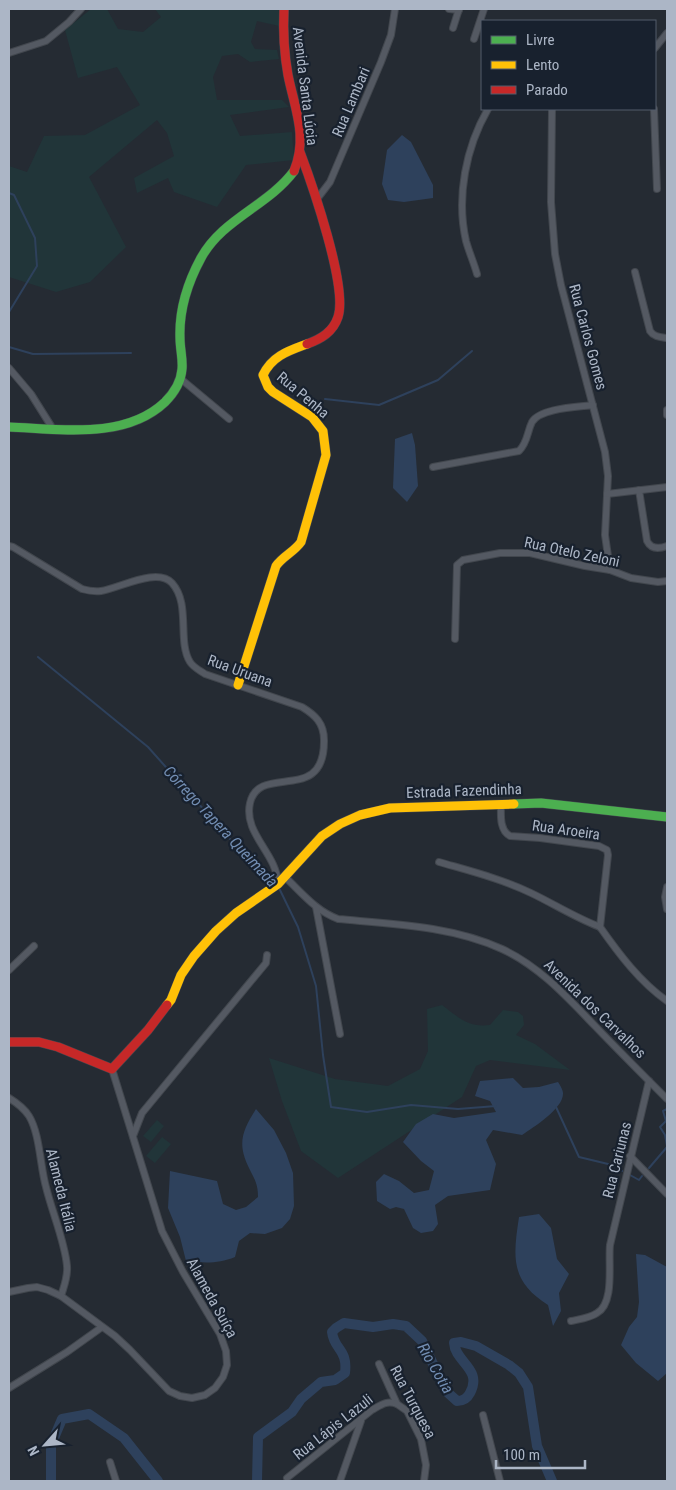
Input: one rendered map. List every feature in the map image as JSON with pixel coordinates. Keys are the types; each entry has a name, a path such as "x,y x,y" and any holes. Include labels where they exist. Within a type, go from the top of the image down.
{"street":[{"path":"9,53 46,41 81,9"},
{"name":"Avenida Santa Lúcia","path":"181,379 182,315 189,289 202,256 215,237 280,186 297,164 300,152 296,115 285,53 284,9"},
{"name":"Rua Lambari","path":"317,199 330,182 381,62 391,35 395,9"},
{"path":"449,9 459,10 454,28"},
{"path":"474,39 484,9"},
{"path":"656,47 667,33"},
{"path":"477,274 465,231 462,206 464,177 473,144 488,110"},
{"name":"Rua Carlos Gomes","path":"552,110 551,202 555,254 561,285 605,452 608,476 606,535 610,570"},
{"path":"654,110 657,190"},
{"name":"Rua Penha","path":"238,686 276,566 282,558 296,549 301,542 326,455 323,431 318,423 312,417 273,392 268,387 263,375 274,358 326,335 335,324 340,305 339,289 317,199 300,152"},
{"path":"635,272 650,331 652,335 667,338"},
{"path":"9,368 31,394 53,429"},
{"path":"9,427 53,429 108,427 140,420 161,407 175,390 181,379 229,419"},
{"path":"433,467 519,451 525,446 532,420 551,411 593,405"},
{"path":"667,410 667,415"},
{"path":"606,494 667,487"},
{"path":"639,490 646,541 656,548 667,546"},
{"name":"Rua Uruana","path":"9,546 14,547 82,589 92,592 103,591 150,578 160,577 171,582 178,593 182,607 186,653 190,662 205,674 302,707 313,714 320,722 324,733 324,745 320,764 316,772 299,780 272,783 262,787 254,792 250,800 249,821 275,867 276,886"},
{"name":"Rua Otelo Zeloni","path":"455,639 457,565 460,562 500,553 516,552 610,570 631,578 658,582 667,581"},
{"name":"Estrada Fazendinha","path":"285,877 322,836 340,824 360,815 390,808 542,803 667,817"},
{"name":"Rua Aroeira","path":"501,804 503,830 510,836 590,844 607,850 600,927"},
{"path":"439,862 506,882 566,910 583,921 600,927 650,989 665,998"},
{"path":"9,1042 39,1042 58,1047 112,1070 148,1030 171,1000 181,975 194,956 216,931 236,913 276,886 285,877"},
{"name":"Avenida dos Carvalhos","path":"285,877 316,907 326,915 338,920 442,931 472,938 502,949 526,963 546,978 667,1099"},
{"path":"667,887 665,897 667,909"},
{"path":"316,907 340,1034"},
{"path":"9,970 34,946"},
{"path":"132,1136 142,1113 266,963 267,955"},
{"name":"Alameda Suíça","path":"9,1292 37,1288 48,1290 60,1296 130,1350 169,1391 180,1396 192,1398 205,1395 216,1388 223,1377 227,1365 226,1350 220,1334 183,1272 162,1231 112,1070"},
{"name":"Rua Cariunas","path":"571,1321 599,1312 605,1304 611,1276 610,1246 649,1081"},
{"name":"Alameda Itália","path":"9,1098 18,1103 29,1117 36,1135 45,1185 64,1249 67,1267 66,1280 60,1296"},
{"path":"630,1156 667,1194"},
{"path":"9,1388 67,1352 102,1327"},
{"name":"Rua Turquesa","path":"379,1364 397,1404 406,1411 421,1439 426,1465 424,1481"},
{"name":"Rua Lápis Lazuli","path":"287,1478 385,1402 397,1404"},
{"path":"483,1415 500,1481"},
{"path":"340,1481 361,1421"},
{"path":"110,1462 116,1481"}],"green space":[{"path":"91,9 107,9 118,29 143,32 161,17 155,9 279,9 279,26 257,21 251,42 255,49 277,50 279,59 250,62 238,54 222,56 213,77 217,100 282,100 289,107 230,115 240,136 292,132 294,160 246,165 217,207 174,192 168,178 137,193 134,178 174,156 167,133 157,120 89,177 126,247 90,282 56,292 9,277 9,166 27,172 44,136 85,135 140,105 117,67 78,78 65,30"},
{"path":"442,1005 464,1021 475,1025 490,1025 503,1010 518,1012 523,1016 524,1025 516,1035 535,1044 570,1070 490,1060 476,1066 462,1097 338,1178 301,1151 282,1101 269,1058 335,1079 388,1086 420,1069 428,1051 427,1009"},
{"path":"157,1120 164,1126 151,1142 143,1136"},
{"path":"162,1137 171,1144 155,1163 146,1156"}],"water":[{"path":"402,135 411,142 433,185 433,198 404,202 388,200 382,184 387,150"},
{"path":"412,433 415,445 418,486 407,502 393,488 395,439"},
{"path":"513,1078 523,1088 539,1087 558,1082 563,1092 562,1099 554,1111 522,1135 493,1130 486,1140 496,1164 490,1190 448,1196 435,1205 438,1224 433,1231 421,1233 413,1228 404,1209 396,1207 390,1209 377,1201 376,1182 384,1174 399,1181 414,1193 429,1190 434,1171 421,1161 403,1142 416,1124 433,1114 454,1118 496,1112 490,1101 475,1096 480,1081"},
{"path":"256,1109 274,1130 286,1153 293,1173 294,1206 290,1219 282,1228 265,1234 250,1233 239,1241 235,1257 211,1262 186,1261 180,1237 168,1208 170,1171 217,1181 223,1204 236,1210 246,1207 258,1197 257,1185 245,1159 242,1145 244,1131"},
{"path":"539,1214 551,1228 557,1259 569,1274 559,1293 561,1311 553,1326 548,1305 527,1287 517,1267 516,1244 519,1217"},
{"path":"636,1254 645,1255 667,1267 667,1373 658,1381 636,1363 621,1345 629,1327 637,1317 639,1302"}],"waterway":[{"path":"9,193 14,195 35,238 37,266 9,312"},
{"path":"9,344 9,347 33,354 131,353"},
{"path":"325,399 379,405 438,380 472,351"},
{"name":"Córrego Tapera Queimada","path":"38,657 148,747 230,839 275,882"},
{"name":"Córrego Tapera Queimada","path":"279,888 298,927 316,986 323,1055 331,1107 367,1112 411,1105 458,1109 496,1106"},
{"name":"Córrego Tapera Queimada","path":"556,1107 579,1157 608,1164 622,1171"},
{"name":"Córrego Tapera Queimada","path":"667,1109 663,1111 666,1121 660,1127 665,1135 667,1146"},
{"name":"Córrego Tapera Queimada","path":"649,1168 667,1147"},
{"name":"Córrego Tapera Queimada","path":"630,1175 639,1180 642,1176"},
{"name":"Rio Cotia","path":"257,1481 258,1437 292,1412 301,1399 321,1382 335,1380 345,1373 345,1359 335,1343 332,1332 344,1323 373,1327 393,1324 406,1326 422,1341 446,1391 457,1401 461,1401 469,1395 473,1385 473,1378 456,1350 454,1343 461,1342 476,1346 509,1365 519,1373 528,1387 537,1446 552,1481"},
{"name":"Rio Cotia","path":"51,1481 51,1445 62,1419 89,1414 124,1438 158,1481"}],"traffic: fast":[{"path":"9,427 70,430 112,427 131,422 149,414 165,402 180,378 182,361 180,342 181,317 188,287 201,258 210,244 221,233 271,194 294,171"},
{"path":"514,804 541,803 667,817"}],"traffic: slow":[{"path":"238,685 276,566 301,542 326,455 323,431 312,417 273,392 268,387 263,375 276,359 287,352 307,344"},
{"path":"167,1005 171,1000 181,975 194,956 216,931 236,913 278,884 322,836 340,824 360,815 390,808 514,804"}],"traffic: jam":[{"path":"284,9 284,34 288,75 300,134 300,146 294,171"},
{"path":"300,152 334,260 340,303 338,317 330,331 307,344"},
{"path":"9,1042 39,1042 58,1047 112,1069 148,1030 167,1005"}]}
